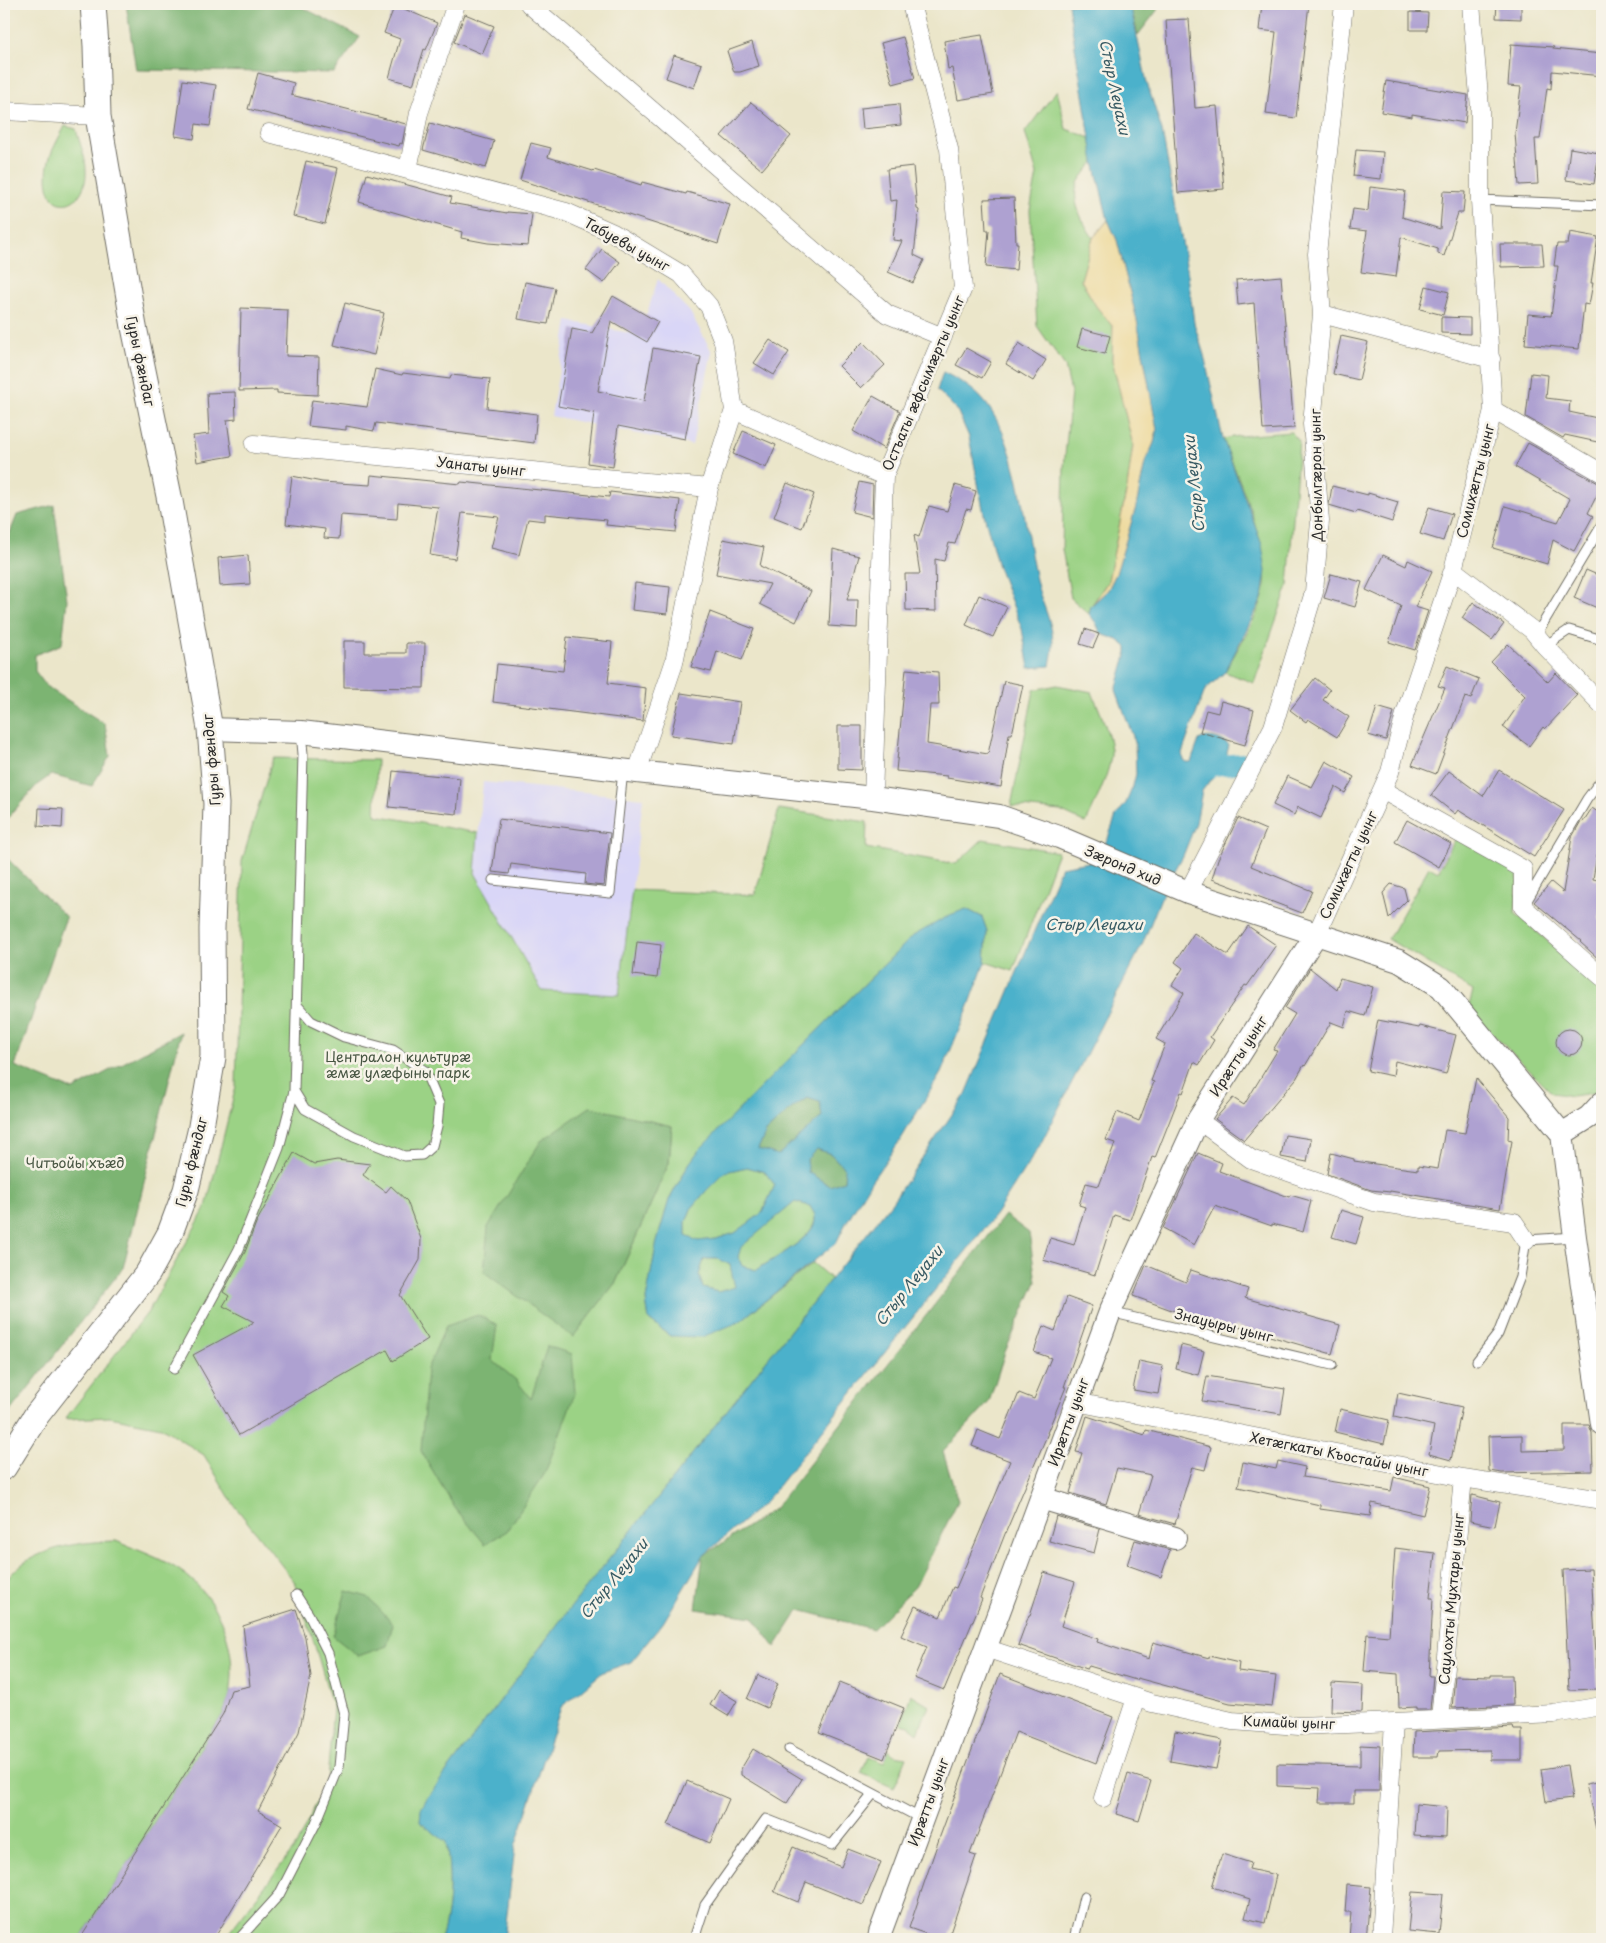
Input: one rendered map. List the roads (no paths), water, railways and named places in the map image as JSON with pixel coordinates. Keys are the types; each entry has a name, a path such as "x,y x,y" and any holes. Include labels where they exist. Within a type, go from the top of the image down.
{"main road":[{"name":"Гуры фӕндаг","path":"4,1467 36,1416 148,1273 170,1233 186,1190 200,1132 213,1057 212,929 216,804 210,729 170,501 134,327 98,116 93,4"}],"street":[{"path":"408,170 419,113 456,4"},
{"path":"529,4 887,314 943,337"},
{"name":"Остъаты æфсымæрты уынг","path":"873,798 884,476 963,288 949,149 911,4"},
{"name":"Донбылгæрон уынг","path":"1188,892 1273,727 1314,592 1320,521 1312,424 1322,314 1317,254 1344,4"},
{"name":"Сомихæгты уынг","path":"1317,933 1390,772 1405,714 1453,570 1493,410 1480,200 1480,108 1472,4"},
{"path":"4,111 98,116"},
{"name":"Табуевы уынг","path":"270,133 566,212 613,233 681,274 708,306 723,341 734,410"},
{"path":"1322,314 1491,359"},
{"path":"630,771 674,664 709,488 734,410 884,476"},
{"path":"1493,410 1602,474"},
{"name":"Уанаты уынг","path":"254,444 709,488"},
{"path":"1453,570 1532,630 1602,705"},
{"name":"Зæронд хид","path":"210,729 301,732 873,798 999,816 1059,837 1188,892 1400,961 1442,987 1562,1134"},
{"path":"1382,790 1522,868 1523,907 1602,977"},
{"name":"Ирæтты уынг","path":"879,1939 1110,1312 1198,1120 1317,933"},
{"path":"1602,1103 1589,1117 1562,1134 1602,1424"},
{"path":"1198,1120 1251,1159 1374,1202 1514,1222 1526,1240"},
{"name":"Хетæгкаты Къостайы уынг","path":"1076,1402 1463,1478 1602,1500"},
{"name":"Саулохты Мухтары уынг","path":"1440,1719 1463,1478"},
{"path":"1040,1498 1175,1538"},
{"name":"Кимайы уынг","path":"985,1648 1152,1704 1232,1720 1299,1726 1554,1714 1602,1706"},
{"path":"1103,1798 1136,1698"},
{"path":"1381,1939 1394,1722"}],"lane":[{"path":"1480,200 1602,205"},
{"path":"1540,640 1602,524"},
{"path":"1540,640 1569,630 1602,640"},
{"path":"174,1369 239,1249 278,1148 294,1091 303,754 301,732"},
{"path":"493,880 610,893 630,771"},
{"path":"1523,907 1602,779"},
{"path":"294,1091 305,1109 315,1116 354,1136 404,1156 422,1156 432,1146 438,1126 439,1104 425,1071 393,1050 344,1037 311,1021 296,1004"},
{"path":"1477,1361 1498,1334 1520,1277 1526,1240 1575,1237"},
{"name":"Знауыры уынг","path":"1110,1312 1332,1365"},
{"path":"240,1939 279,1895 316,1823 338,1767 344,1714 328,1653 309,1615 296,1595"},
{"path":"789,1749 922,1819"},
{"path":"694,1939 705,1905 766,1819 832,1845 872,1794"},
{"path":"1074,1939 1084,1897"}],"water":[{"name":"Стыр Леуахи","path":"1068,4 1130,4 1147,83 1162,131 1188,275 1194,323 1204,355 1223,439 1262,545 1266,571 1262,599 1225,672 1205,690 1182,753 1183,760 1191,762 1199,740 1210,737 1219,739 1229,745 1226,758 1202,791 1196,823 1183,856 1164,890 1143,943 1039,1147 996,1214 765,1502 703,1556 663,1623 631,1662 603,1672 561,1707 515,1847 504,1939 441,1939 448,1903 448,1854 446,1842 420,1822 421,1809 427,1798 560,1621 892,1202 966,1094 1061,867 1095,861 1108,838 1116,816 1126,803 1133,786 1136,774 1135,742 1116,690 1127,647 1118,640 1101,634 1089,614 1091,606 1108,590 1116,574 1136,507 1145,463 1154,443 1157,430 1137,320 1117,240 1108,220 1094,162"},
{"path":"943,372 976,393 987,405 1002,432 1010,453 1021,498 1038,588 1053,636 1050,666 1029,668 1022,629 998,567 984,514 969,437 957,410 937,390"},
{"path":"966,909 982,917 987,931 985,962 941,1073 901,1139 870,1183 836,1243 739,1322 702,1337 670,1336 649,1320 646,1300 657,1241 669,1200 689,1164 699,1150 913,936 950,915","holes":["807,1098 820,1102 822,1117 778,1155 758,1149 766,1132 791,1109","817,1149 831,1154 845,1169 844,1181 830,1186 808,1172 807,1159","747,1167 765,1172 775,1185 762,1213 735,1233 716,1239 698,1241 686,1236 686,1222 691,1209 725,1172","795,1202 810,1206 815,1216 814,1225 802,1240 756,1270 742,1266 738,1257 741,1247","704,1259 719,1259 730,1265 735,1287 718,1292 703,1288 699,1275"]}],"waterway":[{"path":"1199,775 1212,766 1243,763"}],"park label":[{"name":"Централон культурæ æмæ улæфыны парк","path":"398,1064"},
{"name":"Читъойы хъæд","path":"75,1162"}]}
